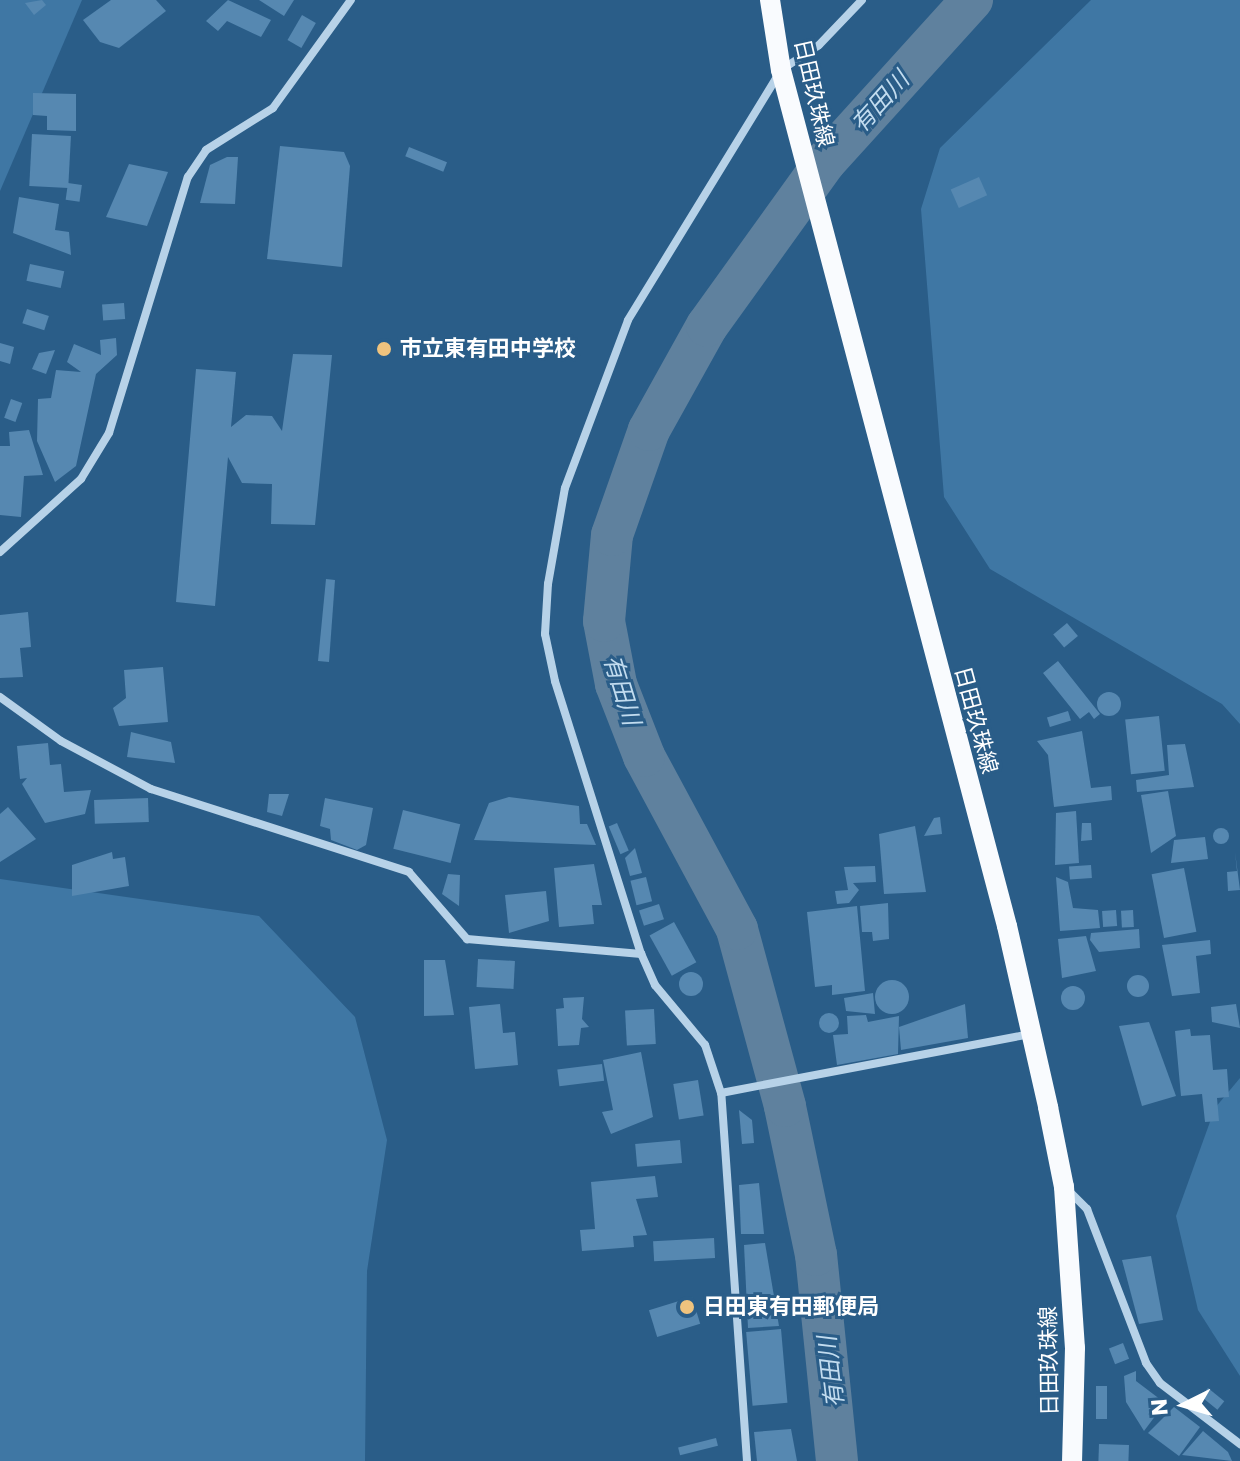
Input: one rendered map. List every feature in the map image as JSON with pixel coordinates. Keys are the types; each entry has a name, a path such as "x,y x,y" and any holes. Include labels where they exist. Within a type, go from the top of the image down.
{"main road":[{"name":"日田玖珠線","path":"770,0 781,70 1032,1034 1064,1187 1075,1348 1072,1461"}],"street":[{"path":"0,552 81,479 109,433 188,177 206,150 273,108 351,0"},
{"path":"747,1461 721,1093 705,1045 655,985 641,954 555,681 545,634 551,551 589,410 628,320 781,70 819,45 862,0"},
{"path":"0,697 61,741 151,789 409,872 467,939 641,954"},
{"path":"721,1093 829,1077 1032,1034"},
{"path":"1064,1187 1087,1209 1146,1363 1160,1383 1240,1444"}],"shaded area":[{"path":"0,0 82,0 0,191"},
{"path":"1091,0 1240,0 1240,724 1222,704 990,569 944,497 921,209 940,148"},
{"path":"0,879 259,916 355,1017 387,1140 367,1271 365,1461 0,1461"},
{"path":"1240,1078 1240,1376 1198,1310 1176,1216 1215,1108"}],"building":[{"path":"42,0 46,5 34,15 25,3"},
{"path":"111,0 156,0 166,11 119,48 100,42 83,20"},
{"path":"228,0 271,20 261,37 227,21 218,31 206,21"},
{"path":"259,0 294,0 284,16"},
{"path":"302,15 316,23 301,48 288,40"},
{"path":"33,93 76,94 76,131 47,130 47,116 33,115"},
{"path":"32,134 71,136 68,188 29,186"},
{"path":"280,146 344,152 350,166 342,267 267,259"},
{"path":"409,147 447,162 443,172 405,156"},
{"path":"227,157 238,157 235,204 200,203 210,165"},
{"path":"129,164 168,172 147,226 106,217"},
{"path":"979,177 987,195 959,208 951,190"},
{"path":"68,183 82,185 79,202 66,200"},
{"path":"19,197 59,204 55,230 69,232 71,255 13,233"},
{"path":"30,264 64,271 61,288 26,281"},
{"path":"124,303 125,319 103,320 102,305"},
{"path":"27,309 49,316 44,330 22,323"},
{"path":"116,338 117,355 96,374 76,466 55,482 37,441 38,399 51,398 56,370 81,372 67,362 74,344 101,355 100,340"},
{"path":"0,343 14,347 10,364 0,361"},
{"path":"55,350 46,374 32,369 39,353"},
{"path":"293,354 332,355 315,525 271,524 272,484 242,483 228,457 215,606 176,602 196,369 236,372 231,427 246,415 272,416 282,431"},
{"path":"11,399 22,403 15,422 4,418"},
{"path":"29,430 43,475 24,476 21,517 0,515 0,446 10,446 9,432"},
{"path":"326,579 335,580 329,662 318,661"},
{"path":"28,612 31,647 20,648 23,677 0,678 0,615"},
{"path":"1067,623 1078,636 1064,648 1053,635"},
{"path":"1058,661 1100,714 1094,719 1089,712 1080,719 1043,673"},
{"path":"163,667 168,722 119,726 113,708 126,698 124,670"},
{"path":"1109,692 1118,695 1121,704 1118,713 1109,716 1100,713 1097,704 1100,695"},
{"path":"1068,711 1071,721 1050,727 1047,717"},
{"path":"1159,716 1165,771 1131,774 1125,720"},
{"path":"1082,731 1091,788 1111,786 1112,800 1054,807 1048,755 1037,741"},
{"path":"131,732 171,742 175,763 127,757"},
{"path":"48,743 50,765 61,764 64,792 91,790 85,814 45,823 22,784 27,778 20,779 17,746"},
{"path":"1185,744 1194,787 1137,792 1136,780 1169,775 1167,745"},
{"path":"1168,791 1176,836 1151,853 1141,795"},
{"path":"269,794 289,794 282,816 267,812"},
{"path":"509,797 579,806 580,824 587,824 596,845 474,840 489,803"},
{"path":"148,798 149,822 95,824 94,800"},
{"path":"325,798 373,808 366,845 357,850 331,840 330,829 320,826"},
{"path":"8,807 36,839 0,862 0,814"},
{"path":"403,810 460,824 451,863 393,849"},
{"path":"1076,811 1079,863 1055,865 1056,813"},
{"path":"940,817 942,834 924,836 934,818"},
{"path":"617,823 629,851 620,854 609,827"},
{"path":"1082,823 1091,823 1092,840 1081,841"},
{"path":"915,826 926,892 884,894 879,834"},
{"path":"1221,828 1227,830 1227,842 1221,844 1215,842 1213,836 1215,830"},
{"path":"1205,837 1208,859 1171,863 1174,840"},
{"path":"635,848 642,873 630,876 625,858"},
{"path":"112,852 113,859 125,857 129,886 72,896 72,865"},
{"path":"1235,852 1240,890 1228,891 1227,872 1237,871"},
{"path":"594,864 602,905 592,905 594,924 559,927 554,868"},
{"path":"1091,865 1092,878 1070,880 1069,867"},
{"path":"875,866 876,882 853,883 859,890 849,903 837,904 835,891 848,890 844,867"},
{"path":"1184,868 1196,932 1164,938 1152,874"},
{"path":"448,874 460,875 459,906 442,894"},
{"path":"646,877 652,901 637,905 630,881"},
{"path":"1056,877 1068,882 1073,908 1098,910 1100,928 1060,931"},
{"path":"546,891 549,921 509,933 505,895"},
{"path":"888,903 889,939 873,941 872,932 862,932 860,906"},
{"path":"659,904 664,919 644,926 639,910"},
{"path":"857,906 865,991 832,995 832,985 815,987 807,912"},
{"path":"1116,910 1117,926 1103,927 1102,911"},
{"path":"1133,910 1134,927 1122,928 1121,911"},
{"path":"674,922 696,962 672,976 650,936"},
{"path":"1139,929 1140,948 1099,952 1090,940 1091,933"},
{"path":"1086,936 1096,971 1062,978 1058,939"},
{"path":"1210,940 1211,954 1196,956 1200,993 1172,996 1162,945"},
{"path":"478,959 515,961 513,989 477,987"},
{"path":"424,960 445,960 454,1015 424,1016"},
{"path":"691,972 700,975 703,984 700,993 691,996 682,993 679,984 682,975"},
{"path":"1138,975 1146,978 1149,986 1146,994 1138,997 1130,994 1127,986 1130,978"},
{"path":"892,980 904,985 909,997 904,1009 892,1014 880,1009 875,997 880,985"},
{"path":"1073,986 1082,989 1085,998 1082,1007 1073,1010 1064,1007 1061,998 1064,989"},
{"path":"873,993 875,1014 846,1011 844,998"},
{"path":"584,997 582,1019 589,1027 581,1028 579,1045 558,1046 556,1009 564,1008 563,998"},
{"path":"500,1004 503,1033 515,1032 518,1065 475,1069 469,1007"},
{"path":"965,1004 968,1038 901,1050 899,1027"},
{"path":"1236,1004 1240,1028 1212,1022 1211,1007"},
{"path":"654,1009 656,1044 627,1045 625,1011"},
{"path":"825,1013 833,1013 839,1023 833,1033 825,1033 819,1027 819,1019"},
{"path":"866,1015 868,1022 899,1016 898,1054 837,1065 833,1035 848,1034 847,1016"},
{"path":"1149,1022 1176,1096 1142,1106 1119,1026"},
{"path":"1190,1029 1191,1036 1210,1035 1213,1070 1227,1069 1229,1097 1217,1098 1219,1121 1205,1122 1202,1094 1181,1096 1175,1031"},
{"path":"641,1052 653,1117 611,1134 602,1112 613,1110 603,1060"},
{"path":"602,1064 604,1081 559,1086 557,1069"},
{"path":"698,1080 704,1116 679,1119 673,1084"},
{"path":"739,1110 752,1120 754,1143 742,1144"},
{"path":"680,1140 682,1163 637,1167 635,1144"},
{"path":"655,1176 658,1197 636,1199 647,1235 633,1236 634,1247 582,1251 580,1230 595,1229 591,1182"},
{"path":"759,1183 764,1234 741,1234 739,1185"},
{"path":"714,1238 715,1258 654,1261 653,1241"},
{"path":"765,1243 779,1326 748,1328 744,1245"},
{"path":"1151,1256 1163,1320 1139,1324 1122,1260"},
{"path":"692,1297 700,1324 657,1337 649,1310"},
{"path":"781,1329 787,1403 753,1406 746,1332"},
{"path":"1123,1343 1129,1359 1115,1364 1109,1348"},
{"path":"1136,1371 1136,1381 1165,1403 1144,1431 1126,1402 1124,1376"},
{"path":"1096,1386 1107,1386 1107,1419 1096,1419"},
{"path":"1208,1388 1224,1401 1217,1410 1201,1397"},
{"path":"1174,1407 1200,1427 1179,1456 1148,1433"},
{"path":"791,1429 797,1461 757,1461 754,1432"},
{"path":"1203,1431 1228,1452 1232,1461 1182,1455"},
{"path":"716,1438 718,1446 680,1455 678,1447"},
{"path":"1099,1444 1129,1445 1128,1461 1098,1461"}],"waterway":[{"name":"有田川","path":"837,1461 816,1255 785,1106 737,929 644,756 616,684 604,621 612,535 649,430 707,326 825,162 972,0"}],"place":[{"name":"市立東有田中学校","path":"384,349"},
{"name":"日田東有田郵便局","path":"687,1307"}]}
